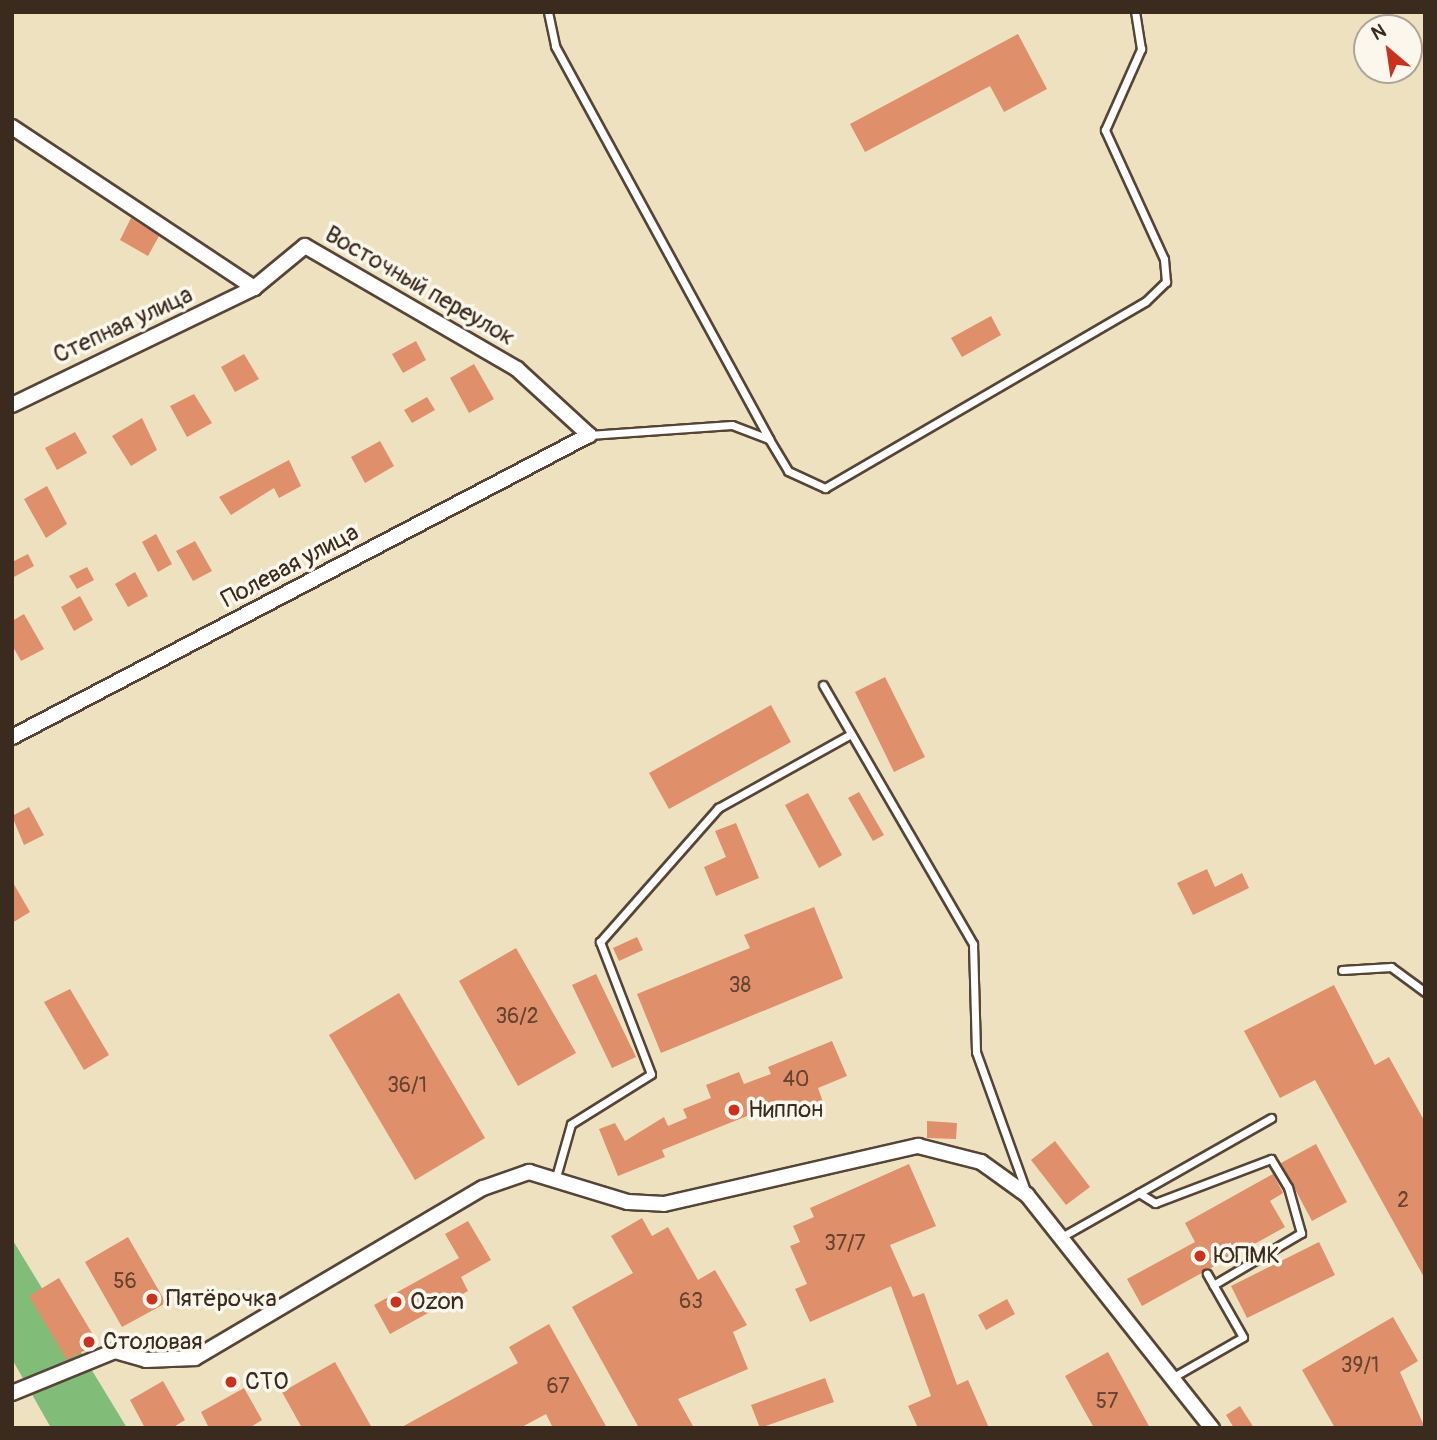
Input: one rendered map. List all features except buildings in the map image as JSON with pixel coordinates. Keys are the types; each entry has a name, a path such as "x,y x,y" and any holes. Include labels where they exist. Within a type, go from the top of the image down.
{"street":[{"path":"12,127 254,288"},
{"name":"Восточный переулок","path":"254,288 306,246 517,369 589,435"},
{"name":"Степная улица","path":"12,405 254,288"},
{"name":"Полевая улица","path":"12,737 589,435"},
{"path":"12,1393 115,1351 146,1360 195,1358 483,1188 529,1172 556,1177 628,1202 664,1204 918,1146 981,1162 1027,1195 1065,1235 1212,1428"}],"lane":[{"path":"548,12 555,46 769,439 788,471 825,488 1033,370 1166,282 1164,259 1106,144 1108,118 1141,49 1135,12"},
{"path":"589,435 732,425 769,439"},
{"path":"822,685 973,944 976,1052 1027,1195"},
{"path":"556,1177 571,1124 650,1074 600,942 718,808 851,734"},
{"path":"1342,970 1391,967 1425,992"},
{"path":"1065,1235 1271,1118"},
{"path":"1139,1193 1155,1203 1271,1159 1288,1187 1301,1233 1213,1285"},
{"path":"1175,1376 1243,1337 1207,1274"}],"green space":[{"path":"12,1239 127,1428 51,1428 12,1359"}],"place":[{"name":"Ниппон","path":"734,1110"},
{"name":"ЮПМК","path":"1200,1256"},
{"name":"Пятёрочка","path":"152,1299"},
{"name":"Ozon","path":"396,1302"},
{"name":"Столовая","path":"89,1342"},
{"name":"СТО","path":"231,1382"}]}
